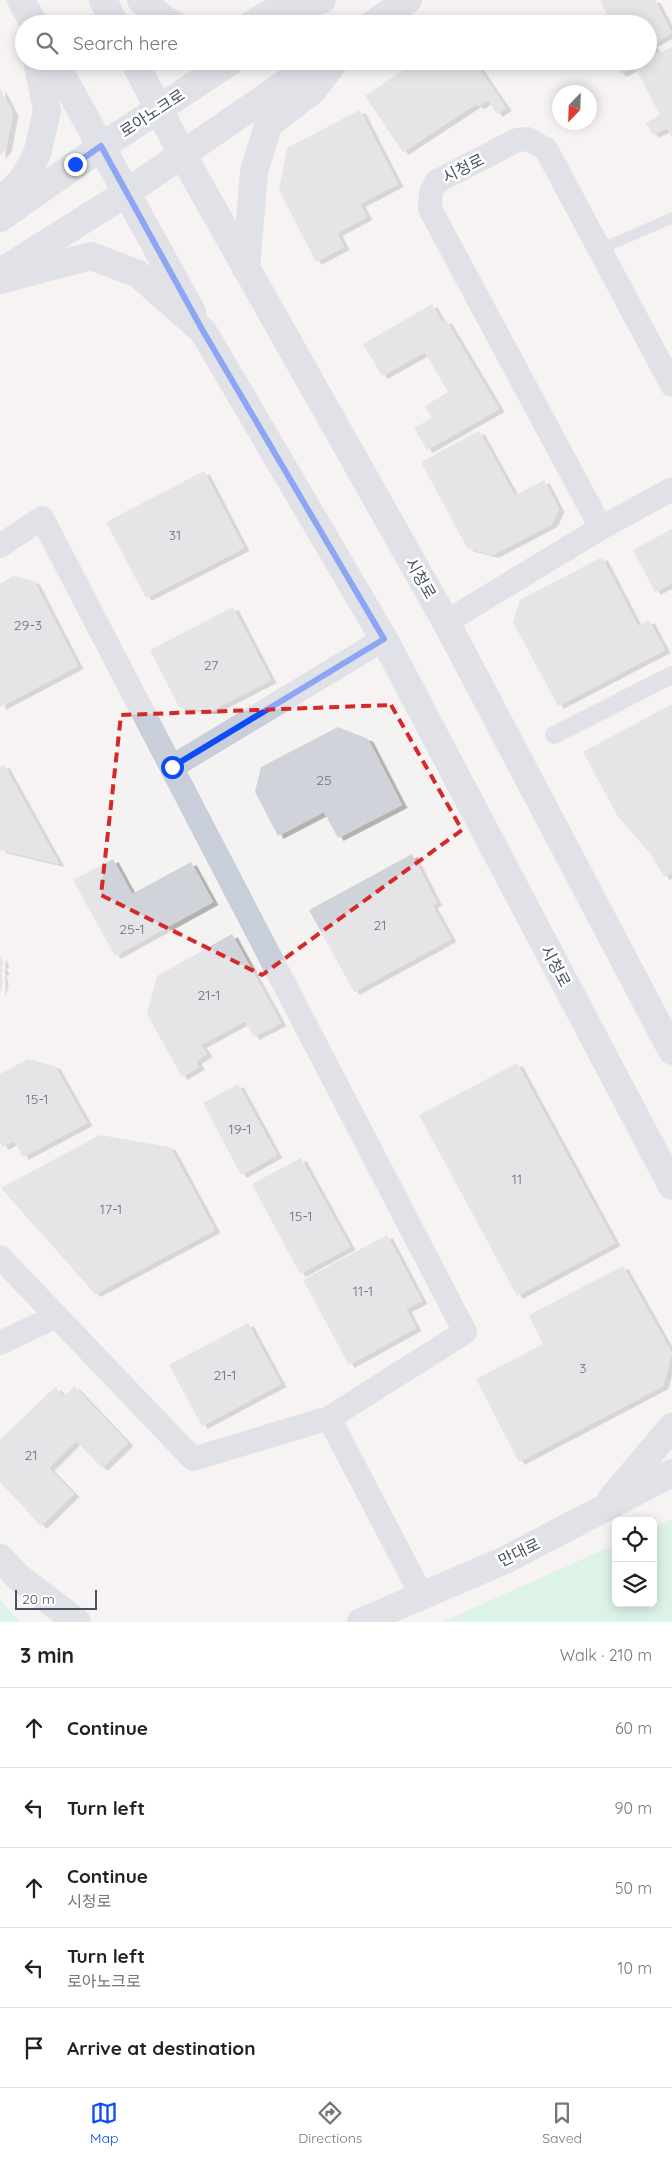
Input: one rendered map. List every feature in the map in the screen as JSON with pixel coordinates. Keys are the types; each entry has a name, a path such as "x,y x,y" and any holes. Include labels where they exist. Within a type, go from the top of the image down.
{"street":[{"path":"103,0 110,15"},
{"path":"141,0 159,15"},
{"path":"267,15 281,7 323,0"},
{"path":"301,15 323,0"},
{"path":"386,15 408,0"},
{"path":"0,203 23,179 37,154 47,111 39,70"},
{"path":"59,70 203,331"},
{"name":"시청로","path":"138,70 182,154 246,269 446,622 672,1051"},
{"name":"로아노크로","path":"0,218 101,146 217,70"},
{"path":"0,272 126,194 305,70"},
{"path":"246,269 254,172 268,125 312,91 328,70"},
{"name":"시청로","path":"601,528 430,208 431,192 436,182 517,140 527,139 546,149 598,250 672,385"},
{"path":"0,280 92,256 138,274 203,331"},
{"name":"시청로","path":"203,331 384,639 667,1177 672,1200"},
{"path":"446,622 601,528 672,489"},
{"path":"0,546 42,518 465,1332 329,1418 193,1459 0,1257"},
{"path":"172,767 384,639"},
{"path":"554,735 672,674"},
{"path":"0,1342 57,1316"},
{"path":"329,1418 422,1596"},
{"path":"602,1510 672,1427"},
{"name":"만대로","path":"361,1622 505,1560 672,1473"},
{"path":"0,1558 18,1577 77,1622"}],"lane":[{"path":"598,250 672,218"}],"highlighted area":[{"path":"391,705 462,830 262,975 101,895 121,715"}],"green space":[{"path":"672,1519 672,1622 442,1622 612,1546 612,1607 657,1607 657,1525"},
{"path":"0,1600 20,1622 0,1622"}],"building":[{"path":"655,0 672,33 657,41 657,15 607,15 600,1"},
{"path":"672,47 672,138 667,128 653,135 646,123 660,115 637,70 657,70 657,54"},
{"path":"404,70 480,70 506,108 497,114 488,100 479,106 476,104 403,152 365,96"},
{"path":"618,70 629,70 620,74"},
{"path":"0,88 13,113 6,149 0,156"},
{"path":"360,110 398,184 360,204 367,217 337,233 344,247 316,262 279,190 287,148"},
{"path":"432,304 442,322 446,320 499,409 427,450 414,428 432,418 425,406 448,392 425,352 382,376 363,344"},
{"path":"479,431 515,496 544,480 559,509 552,524 493,555 467,548 421,462"},
{"path":"204,471 244,548 146,598 106,522"},
{"path":"672,529 672,583 655,592 633,550"},
{"path":"602,557 638,626 649,620 665,650 558,706 513,622 520,600"},
{"path":"13,576 34,581 78,666 0,707 0,584"},
{"path":"233,607 271,680 211,711 179,707 150,650"},
{"path":"672,704 672,872 664,877 652,856 617,815 583,752"},
{"path":"338,727 368,739 402,805 338,838 324,812 278,836 255,792 261,767"},
{"path":"4,765 59,864 0,850 0,767"},
{"path":"412,854 437,903 432,905 451,939 354,992 309,910"},
{"path":"113,859 132,894 191,862 213,902 115,956 73,880"},
{"path":"232,934 281,1023 254,1037 245,1021 201,1045 207,1054 196,1061 199,1067 182,1077 147,1014 157,976"},
{"path":"0,956 4,964 1,966 4,971 1,973 3,981 0,995"},
{"path":"28,1059 55,1066 87,1123 23,1157 14,1141 3,1147 0,1142 0,1074"},
{"path":"517,1063 615,1243 517,1296 419,1115"},
{"path":"238,1084 277,1155 241,1175 203,1103"},
{"path":"100,1135 170,1147 215,1230 95,1294 1,1188"},
{"path":"301,1158 350,1247 300,1274 252,1184"},
{"path":"387,1235 422,1301 406,1309 416,1328 349,1365 303,1280"},
{"path":"623,1266 672,1353 663,1386 519,1462 476,1379 543,1344 529,1315"},
{"path":"248,1323 281,1384 202,1426 169,1365"},
{"path":"74,1386 128,1443 102,1468 76,1441 49,1468 74,1494 41,1526 0,1482 0,1440 55,1387 64,1397"}],"route":[{"path":"75,164 101,146 203,331 384,639 172,767"}]}
